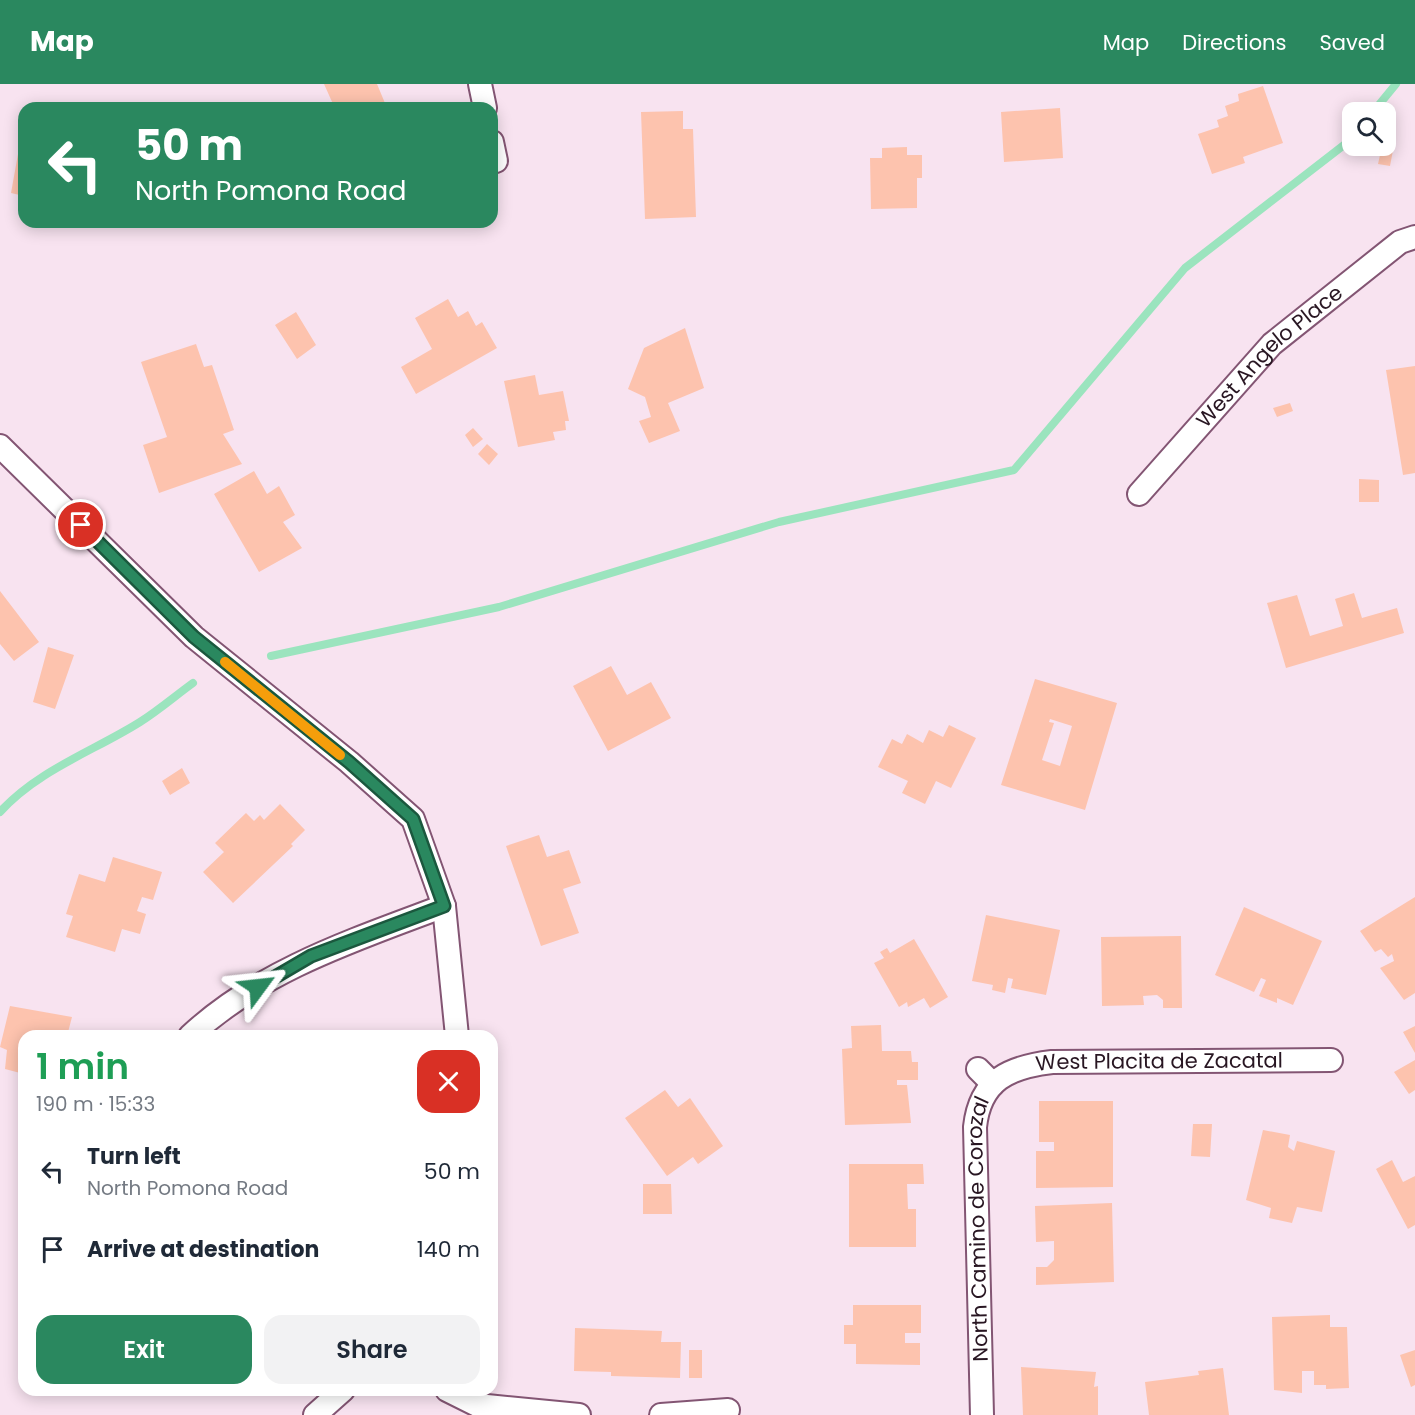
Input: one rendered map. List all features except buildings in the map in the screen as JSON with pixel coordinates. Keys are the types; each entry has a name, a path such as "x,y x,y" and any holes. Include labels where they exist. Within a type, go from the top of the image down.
{"street":[{"path":"480,84 484,102"},
{"name":"West Angelo Place","path":"1139,494 1272,344 1400,242 1415,237"},
{"path":"0,446 194,637 349,762 413,819 444,906 456,1030"},
{"path":"197,1030 218,1011 311,956 444,906"},
{"name":"West Placita de Zacatal","path":"986,1077 1023,1065 1052,1062 1331,1060"},
{"name":"North Camino de Corozal","path":"982,1415 975,1127 986,1077"},
{"path":"315,1415 336,1396"},
{"path":"459,1396 477,1405 579,1415"},
{"path":"661,1415 729,1410"}],"waterway":[{"path":"1381,102 1396,84"},
{"path":"271,656 499,607 779,522 1014,470 1185,268 1342,147"},
{"path":"0,812 31,784 140,722 193,683"}],"slow traffic":[{"path":"225,662 340,755"}],"route":[{"path":"81,525 194,637 349,762 413,819 444,906 311,956 258,987"}]}
